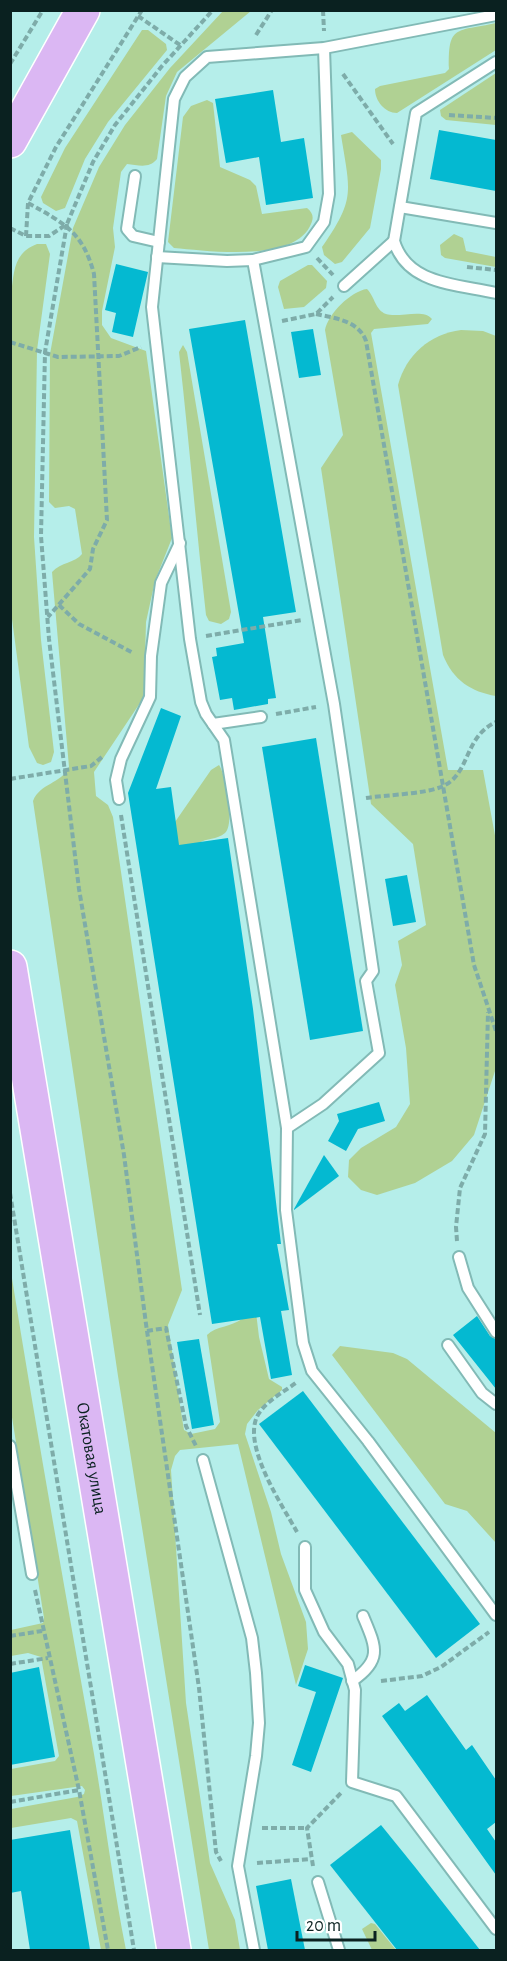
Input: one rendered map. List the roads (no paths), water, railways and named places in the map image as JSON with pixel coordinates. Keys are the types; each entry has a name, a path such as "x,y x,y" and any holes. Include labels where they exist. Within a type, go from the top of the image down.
{"main road":[{"path":"10,141 83,10"},
{"name":"Окатовая улица","path":"10,967 174,1950"}],"lane":[{"path":"496,15 324,48 207,57 185,77 174,99 152,306 190,639 201,702 224,740 287,1128 286,1210 303,1343 312,1371 368,1441 496,1615"},
{"path":"157,257 227,261 253,260 306,247 324,222 329,194 324,48"},
{"path":"496,62 416,112 394,241 401,259 421,276 496,293"},
{"path":"135,176 127,229 134,236 159,242"},
{"path":"400,207 496,223"},
{"path":"344,286 394,241"},
{"path":"253,260 334,704 373,971 366,981 379,1053 323,1104 287,1128"},
{"path":"119,799 116,780 121,759 150,697 151,657 161,584 180,543"},
{"path":"213,724 261,717"},
{"path":"459,1257 468,1288 496,1332"},
{"path":"448,1345 482,1393 496,1404"},
{"path":"10,1446 16,1507 32,1574"},
{"path":"203,1460 252,1638 256,1673 259,1723 256,1756 238,1866 254,1950"},
{"path":"305,1548 305,1590 324,1632 348,1664 354,1685 352,1782 396,1796 496,1929"},
{"path":"354,1685 370,1668 375,1653 363,1616"},
{"path":"318,1882 339,1950"}]}
